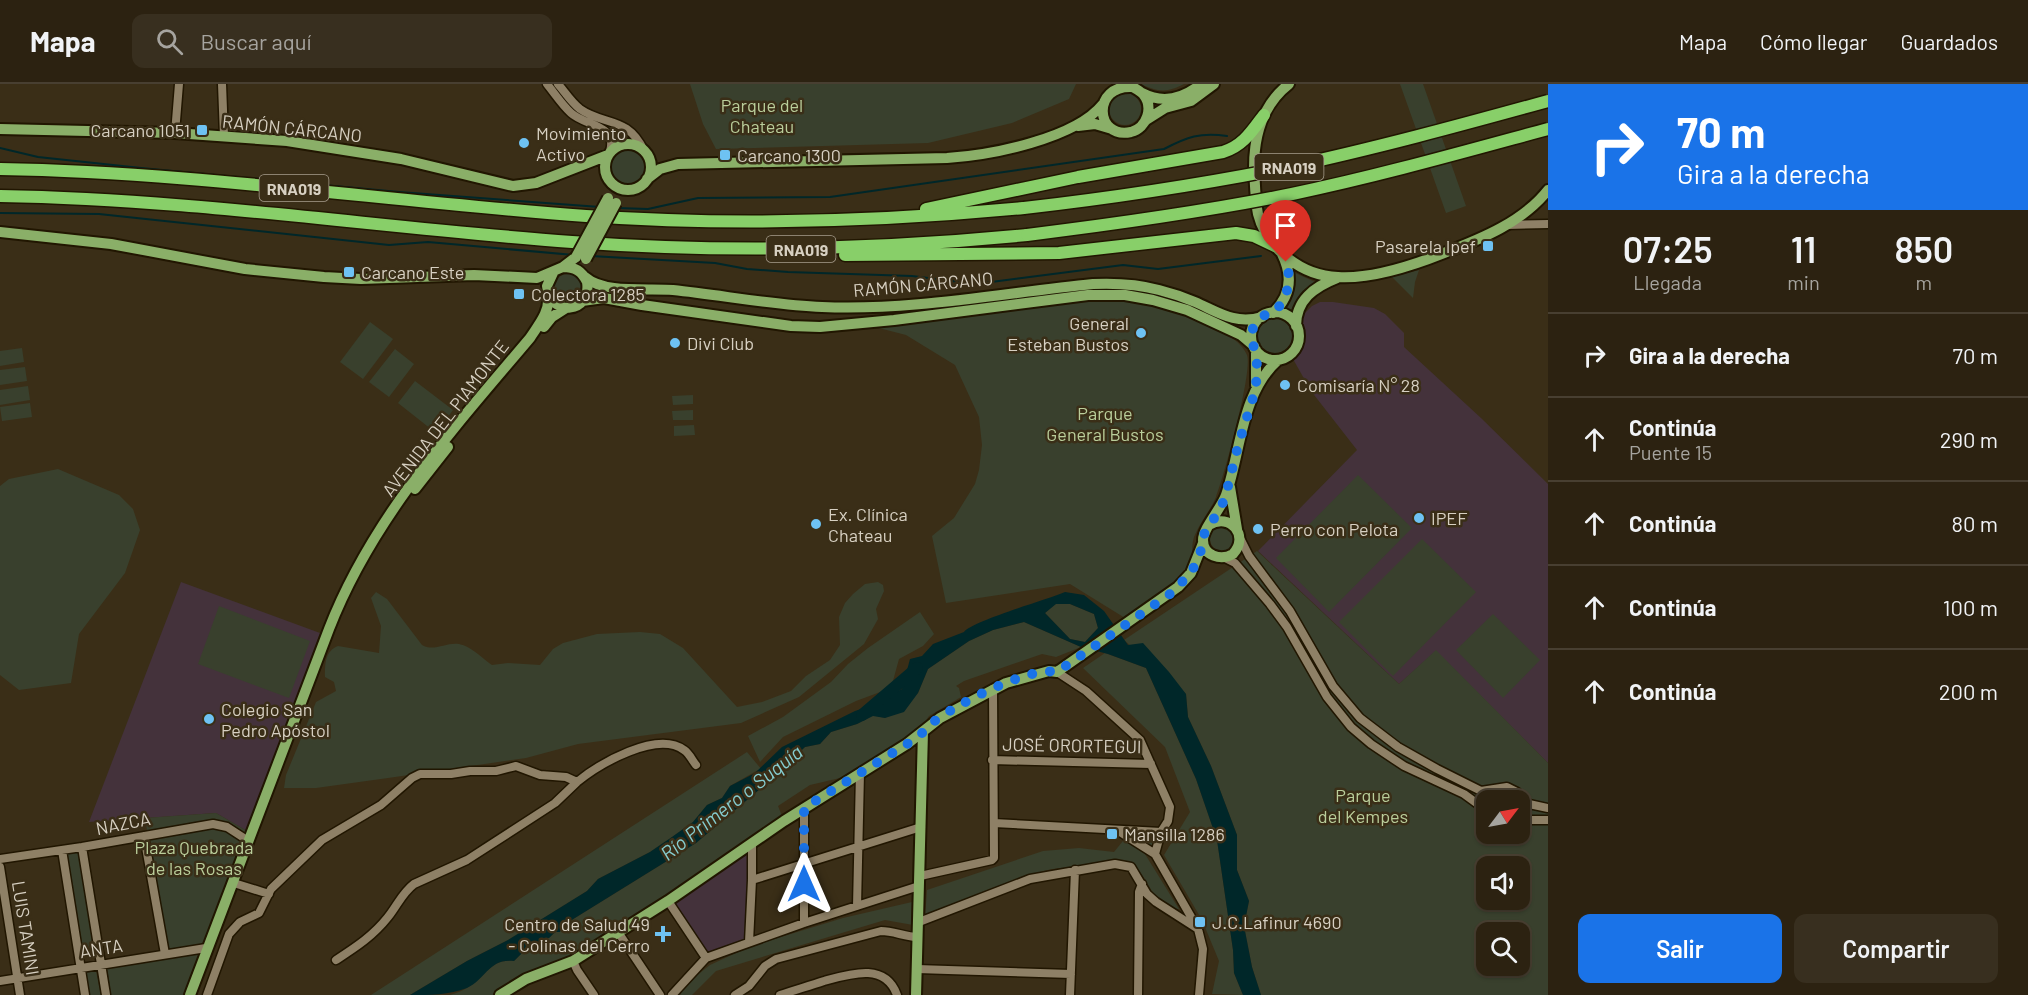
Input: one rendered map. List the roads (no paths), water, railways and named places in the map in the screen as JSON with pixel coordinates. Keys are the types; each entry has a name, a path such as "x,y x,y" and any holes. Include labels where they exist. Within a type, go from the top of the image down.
{"highway":[{"name":"RNA019","path":"0,169 81,171 210,180 588,216 764,222 864,220 1024,208 1171,189 1401,141 1548,101"},
{"path":"864,220 911,210 939,207 1067,179 1223,152 1241,142 1264,115"},
{"name":"RNA019","path":"0,196 229,208 441,231 564,242 670,248 790,249 888,246 1027,235 1187,214 1398,170 1548,129"},
{"path":"790,249 852,256 1029,254 1099,250 1236,233 1254,236 1278,248"}],"main road":[{"path":"1107,84 1104,119 1115,130"},
{"path":"1066,129 1090,116 1116,88 1134,88 1154,98 1170,99 1185,95 1201,84"},
{"path":"1146,120 1165,108 1191,100 1214,84"},
{"path":"1256,388 1252,330 1262,317 1273,313 1284,301 1289,285 1288,268 1278,248 1263,227 1259,215 1256,198 1256,141 1264,115 1275,98 1289,84"},
{"path":"0,232 88,241 245,269 314,276 392,279 474,275 537,278 581,258 612,200 643,184 660,169 678,164 962,157 1013,148 1066,129 1090,124 1124,133 1141,127 1146,120 1149,108 1145,97 1134,88"},
{"name":"RAMÓN CÁRCANO","path":"0,129 175,133 287,141 401,159 513,186 536,183 609,153"},
{"path":"612,200 605,164 609,153 615,147 633,144 646,154 678,164"},
{"path":"646,154 651,168 647,179"},
{"path":"572,168 592,168 620,189 632,189"},
{"path":"1191,573 1203,543 1204,534 1222,506 1230,484 1238,446 1256,388 1264,374 1278,360 1289,356 1295,349 1299,336 1296,326 1298,310 1306,297 1317,288 1337,278 1377,272 1418,262 1459,248 1527,212 1548,190"},
{"path":"1278,248 1298,266 1337,278"},
{"path":"507,278 537,286 548,294 555,304 567,308 572,307 582,302 588,287 581,258"},
{"path":"548,294 548,280 559,269 574,268 584,276"},
{"name":"RAMÓN CÁRCANO","path":"584,276 592,284 600,286 650,288 776,304 822,307 901,306 1084,285 1139,285 1174,294 1221,315 1236,319 1249,320 1262,317"},
{"name":"AVENIDA DEL PIAMONTE","path":"190,995 334,615 358,566 419,472 544,318 549,303 548,294"},
{"name":"RAMÓN CÁRCANO","path":"582,302 604,298 791,326 820,327 1088,296 1125,295 1187,310 1241,335 1255,348"},
{"name":"AVENIDA DEL PIAMONTE","path":"197,995 339,620 365,566 429,472 552,317 567,308"},
{"path":"1273,313 1287,316 1296,326"},
{"path":"1255,348 1264,357 1278,360"},
{"path":"500,995 526,979 573,961 668,902 804,808 923,732 932,722 993,689 1032,675 1049,671 1057,672 1170,594 1191,573 1236,551 1239,533 1230,484"},
{"path":"1209,525 1218,521 1230,522 1239,533"},
{"path":"1203,543 1209,553 1222,558"},
{"path":"916,995 923,732"}],"street":[{"path":"175,133 179,84"},
{"path":"222,84 224,136"},
{"path":"547,84 571,113 605,131 611,140 609,153"},
{"path":"558,84 579,108 616,122 632,133 646,154"},
{"path":"1504,226 1548,224"},
{"path":"1239,533 1249,556 1290,611 1333,686 1360,718 1382,736 1437,769 1481,791 1507,787 1513,790"},
{"path":"1222,558 1235,563 1270,604 1287,627 1327,697 1351,727 1371,744 1404,766 1464,794 1476,803"},
{"path":"1057,672 1086,691 1134,732 1140,740 1170,807 1168,820 1161,832 1155,854"},
{"path":"672,995 706,957 857,906 920,881 992,860 994,858 993,689"},
{"path":"336,960 369,938 414,884 467,860 555,803 577,782 622,754 643,746 667,745 685,750 696,765"},
{"name":"JOSÉ ORORTEGUI","path":"992,760 1151,764"},
{"path":"207,995 229,934 240,922 259,913 270,892 322,840 381,805 412,778 420,774 496,771 516,766 540,775 566,777 577,782"},
{"path":"857,906 860,773"},
{"path":"1530,804 1548,808"},
{"path":"804,808 804,923"},
{"path":"1530,819 1548,820"},
{"path":"994,823 1161,832"},
{"name":"NAZCA","path":"0,859 213,824 227,827 247,840"},
{"path":"752,880 921,826"},
{"path":"1118,830 1155,854 1198,929 1203,949 1198,995"},
{"path":"144,836 165,954"},
{"path":"749,942 752,843"},
{"path":"82,847 106,995"},
{"path":"62,850 85,995"},
{"path":"919,922 1012,884 1114,864 1125,865 1135,871 1147,894 1198,929"},
{"name":"LUIS TAMINI","path":"0,867 20,995"},
{"path":"1070,995 1076,870"},
{"path":"238,882 270,892"},
{"path":"1138,995 1138,891 1142,884"},
{"path":"668,902 706,957"},
{"path":"735,995 749,986 770,963 787,956 881,931 918,937"},
{"path":"618,932 660,995"},
{"name":"ANTA","path":"0,981 206,948"},
{"path":"573,961 594,995"},
{"path":"917,969 1071,974"},
{"path":"780,995 861,972 877,974 885,979 897,995"}],"water":[{"path":"1065,592 1084,595 1104,611 1128,645 1143,643 1186,694 1188,717 1211,766 1237,835 1237,870 1249,901 1244,926 1252,967 1261,995 1243,995 1234,973 1233,950 1217,840 1196,779 1146,668 1081,647 1024,622 993,630 969,641 928,669 918,693 904,712 885,718 873,716 831,732 820,744 805,747 768,782 696,843 562,926 560,932 555,932 549,938 541,939 537,945 525,950 514,961 506,961 493,966 467,988 439,994 410,995 508,940 587,891 598,879 650,852 693,822 707,805 722,798 730,786 755,773 782,747 902,689 910,659 922,656 933,644 964,632 980,622","holes":["1056,604 1070,604 1094,614 1098,628 1085,642 1070,639 1045,613"]}],"waterway":[{"path":"617,208 648,209 698,198 830,197 1164,149 1201,135 1227,136"},
{"path":"0,148 38,157 141,168 399,192 600,207"},
{"path":"0,213 99,214 389,245 428,242 574,255"},
{"path":"591,256 715,263 747,269 788,272 912,276 976,284 1123,265 1158,269 1261,256"},
{"name":"Río Primero o Suquía","path":"862,715 917,668"}],"place":[{"name":"Carcano 1051","path":"202,130"},
{"name":"Movimiento Activo","path":"524,143"},
{"name":"Carcano 1300","path":"725,155"},
{"name":"Pasarela Ipef","path":"1488,246"},
{"name":"Carcano Este","path":"349,272"},
{"name":"Colectora 1285","path":"519,294"},
{"name":"General Esteban Bustos","path":"1141,333"},
{"name":"Divi Club","path":"675,343"},
{"name":"Comisaría N° 28","path":"1285,385"},
{"name":"IPEF","path":"1419,518"},
{"name":"Ex. Clínica Chateau","path":"816,524"},
{"name":"Perro con Pelota","path":"1258,529"},
{"name":"Colegio San Pedro Apóstol","path":"209,719"},
{"name":"Mansilla 1286","path":"1112,834"},
{"name":"J.C.Lafinur 4690","path":"1200,922"},
{"name":"Centro de Salud 49 - Colinas del Cerro","path":"663,934"}],"park label":[{"name":"Parque del Chateau","path":"762,115"},
{"name":"Parque General Bustos","path":"1105,423"},
{"name":"Parque del Kempes","path":"1363,805"},
{"name":"Plaza Quebrada de las Rosas","path":"194,858"}]}
